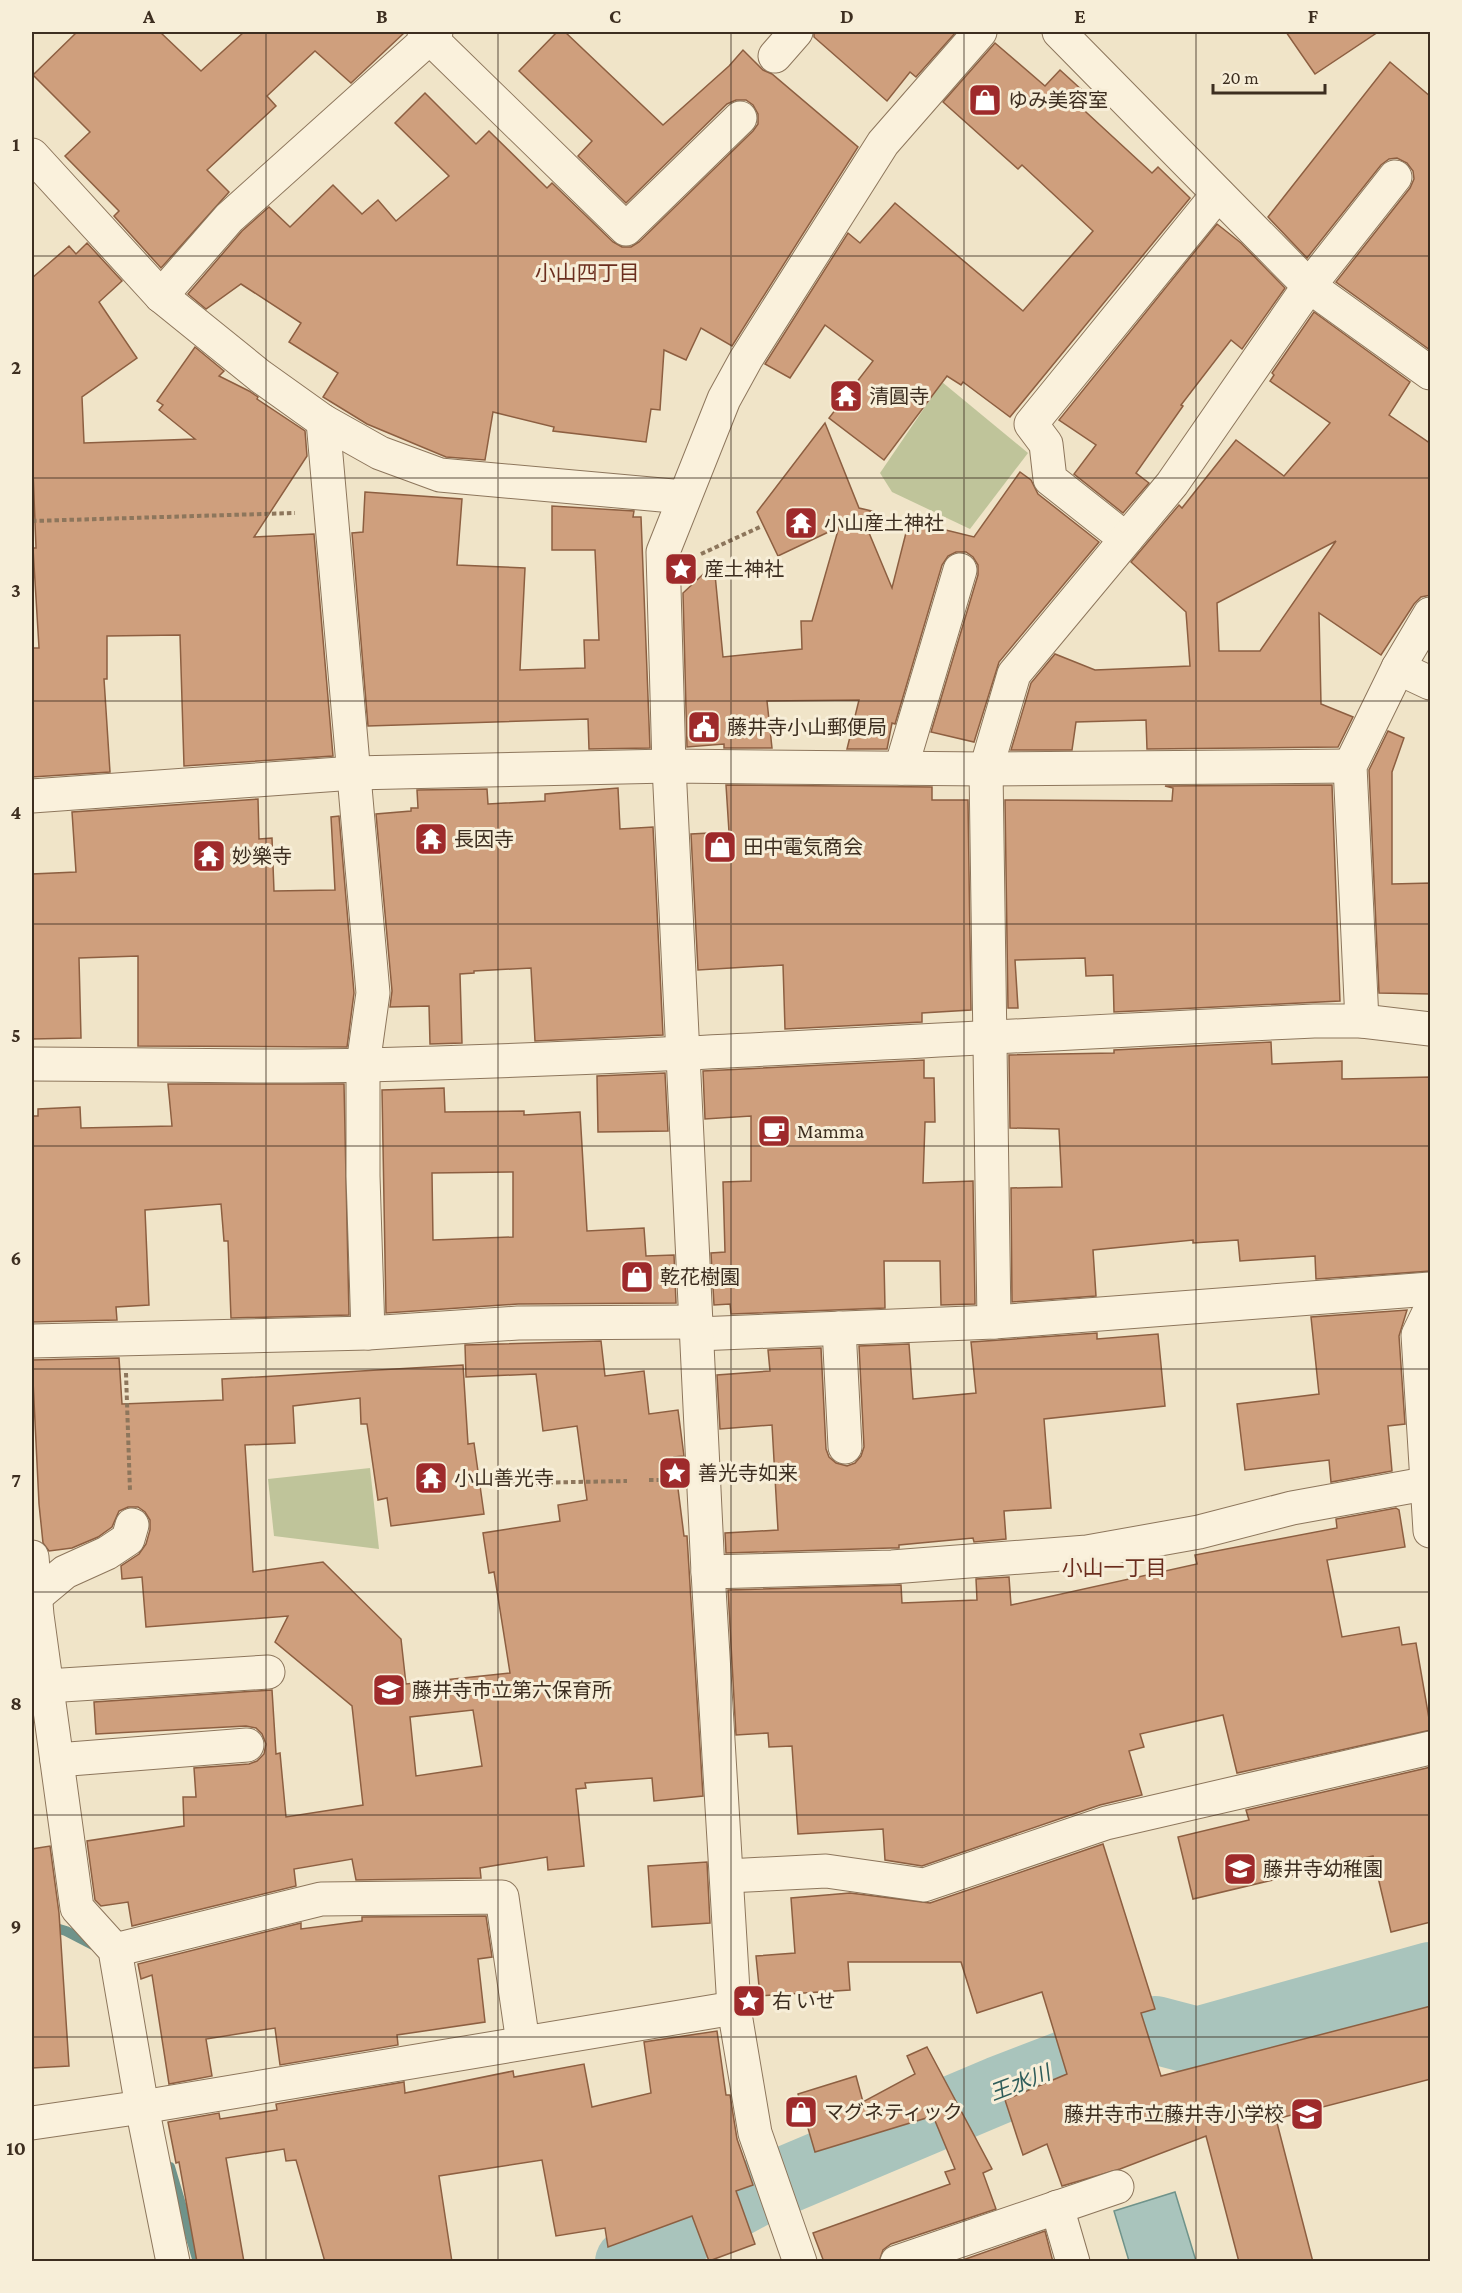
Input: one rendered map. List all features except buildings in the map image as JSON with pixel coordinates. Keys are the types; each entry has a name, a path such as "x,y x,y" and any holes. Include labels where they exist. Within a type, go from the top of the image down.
{"street":[{"path":"775,57 795,32"},
{"path":"800,2262 755,2133 734,2008 696,1328 669,766 663,552 724,399 746,359 877,153 980,32"},
{"path":"1059,32 1309,286 1431,373"},
{"path":"161,296 229,218 430,34 626,229 740,118"},
{"path":"32,154 161,296 260,376 322,421 380,453 440,475 684,497"},
{"path":"994,1322 986,769 1014,674 1172,484 1309,286 1395,177"},
{"path":"1126,538 1050,479 1046,444 1031,424 1218,194"},
{"path":"322,421 373,993 363,1065 363,1176 368,1333"},
{"path":"901,768 960,570"},
{"path":"1362,1021 1350,766 1398,668 1431,614"},
{"path":"1398,668 1431,683"},
{"path":"32,796 354,773 669,766 986,769 1350,766"},
{"path":"32,1064 363,1065 684,1055 989,1036 1362,1021 1431,1029"},
{"path":"32,1341 368,1333 518,1323 696,1328 839,1328 994,1322 1431,1289"},
{"path":"1431,1310 1418,1335 1431,1531"},
{"path":"839,1328 845,1447"},
{"path":"708,1572 892,1567 1087,1552 1199,1532 1292,1508 1428,1483"},
{"path":"34,1608 65,1572 108,1553 128,1539 132,1525"},
{"path":"32,1557 34,1608 77,1908 116,1955 142,2107 173,2262"},
{"path":"46,1686 268,1672"},
{"path":"57,1760 247,1744"},
{"path":"727,1876 826,1871 924,1886 1106,1823 1431,1748"},
{"path":"116,1955 321,1899 502,1897 523,2043"},
{"path":"32,2122 142,2107 734,2008"},
{"path":"897,2262 1117,2187"},
{"path":"1057,2207 1073,2262"}],"path":[{"path":"32,521 331,512"},
{"path":"698,555 760,527"},
{"path":"125,1339 132,1525"},
{"path":"526,1483 627,1481"},
{"path":"488,1483 516,1483"}],"green space":[{"path":"942,382 1028,453 970,529 892,492 880,473"},
{"path":"370,1468 379,1549 274,1536 268,1479"}],"water":[{"path":"1175,2192 1196,2261 1129,2261 1114,2211"}],"waterway":[{"path":"32,1921 66,1931 95,1946"},
{"name":"王水川","path":"629,2262 755,2193 999,2090 1155,2030 1197,2041 1430,1976"},
{"path":"170,2167 198,2262"}],"place":[{"name":"ゆみ美容室","path":"985,100"},
{"name":"清圓寺","path":"846,396"},
{"name":"小山産土神社","path":"801,523"},
{"name":"産土神社","path":"681,569"},
{"name":"藤井寺小山郵便局","path":"704,727"},
{"name":"長因寺","path":"431,839"},
{"name":"田中電気商会","path":"720,847"},
{"name":"妙樂寺","path":"209,856"},
{"name":"Mamma","path":"774,1131"},
{"name":"乾花樹園","path":"637,1277"},
{"name":"善光寺如来","path":"675,1473"},
{"name":"小山善光寺","path":"431,1478"},
{"name":"藤井寺市立第六保育所","path":"389,1690"},
{"name":"藤井寺幼稚園","path":"1240,1869"},
{"name":"右 いせ","path":"749,2001"},
{"name":"マグネティック","path":"801,2112"},
{"name":"藤井寺市立藤井寺小学校","path":"1307,2114"}],"district":[{"name":"小山四丁目","path":"587,273"},
{"name":"小山一丁目","path":"1114,1568"}]}
